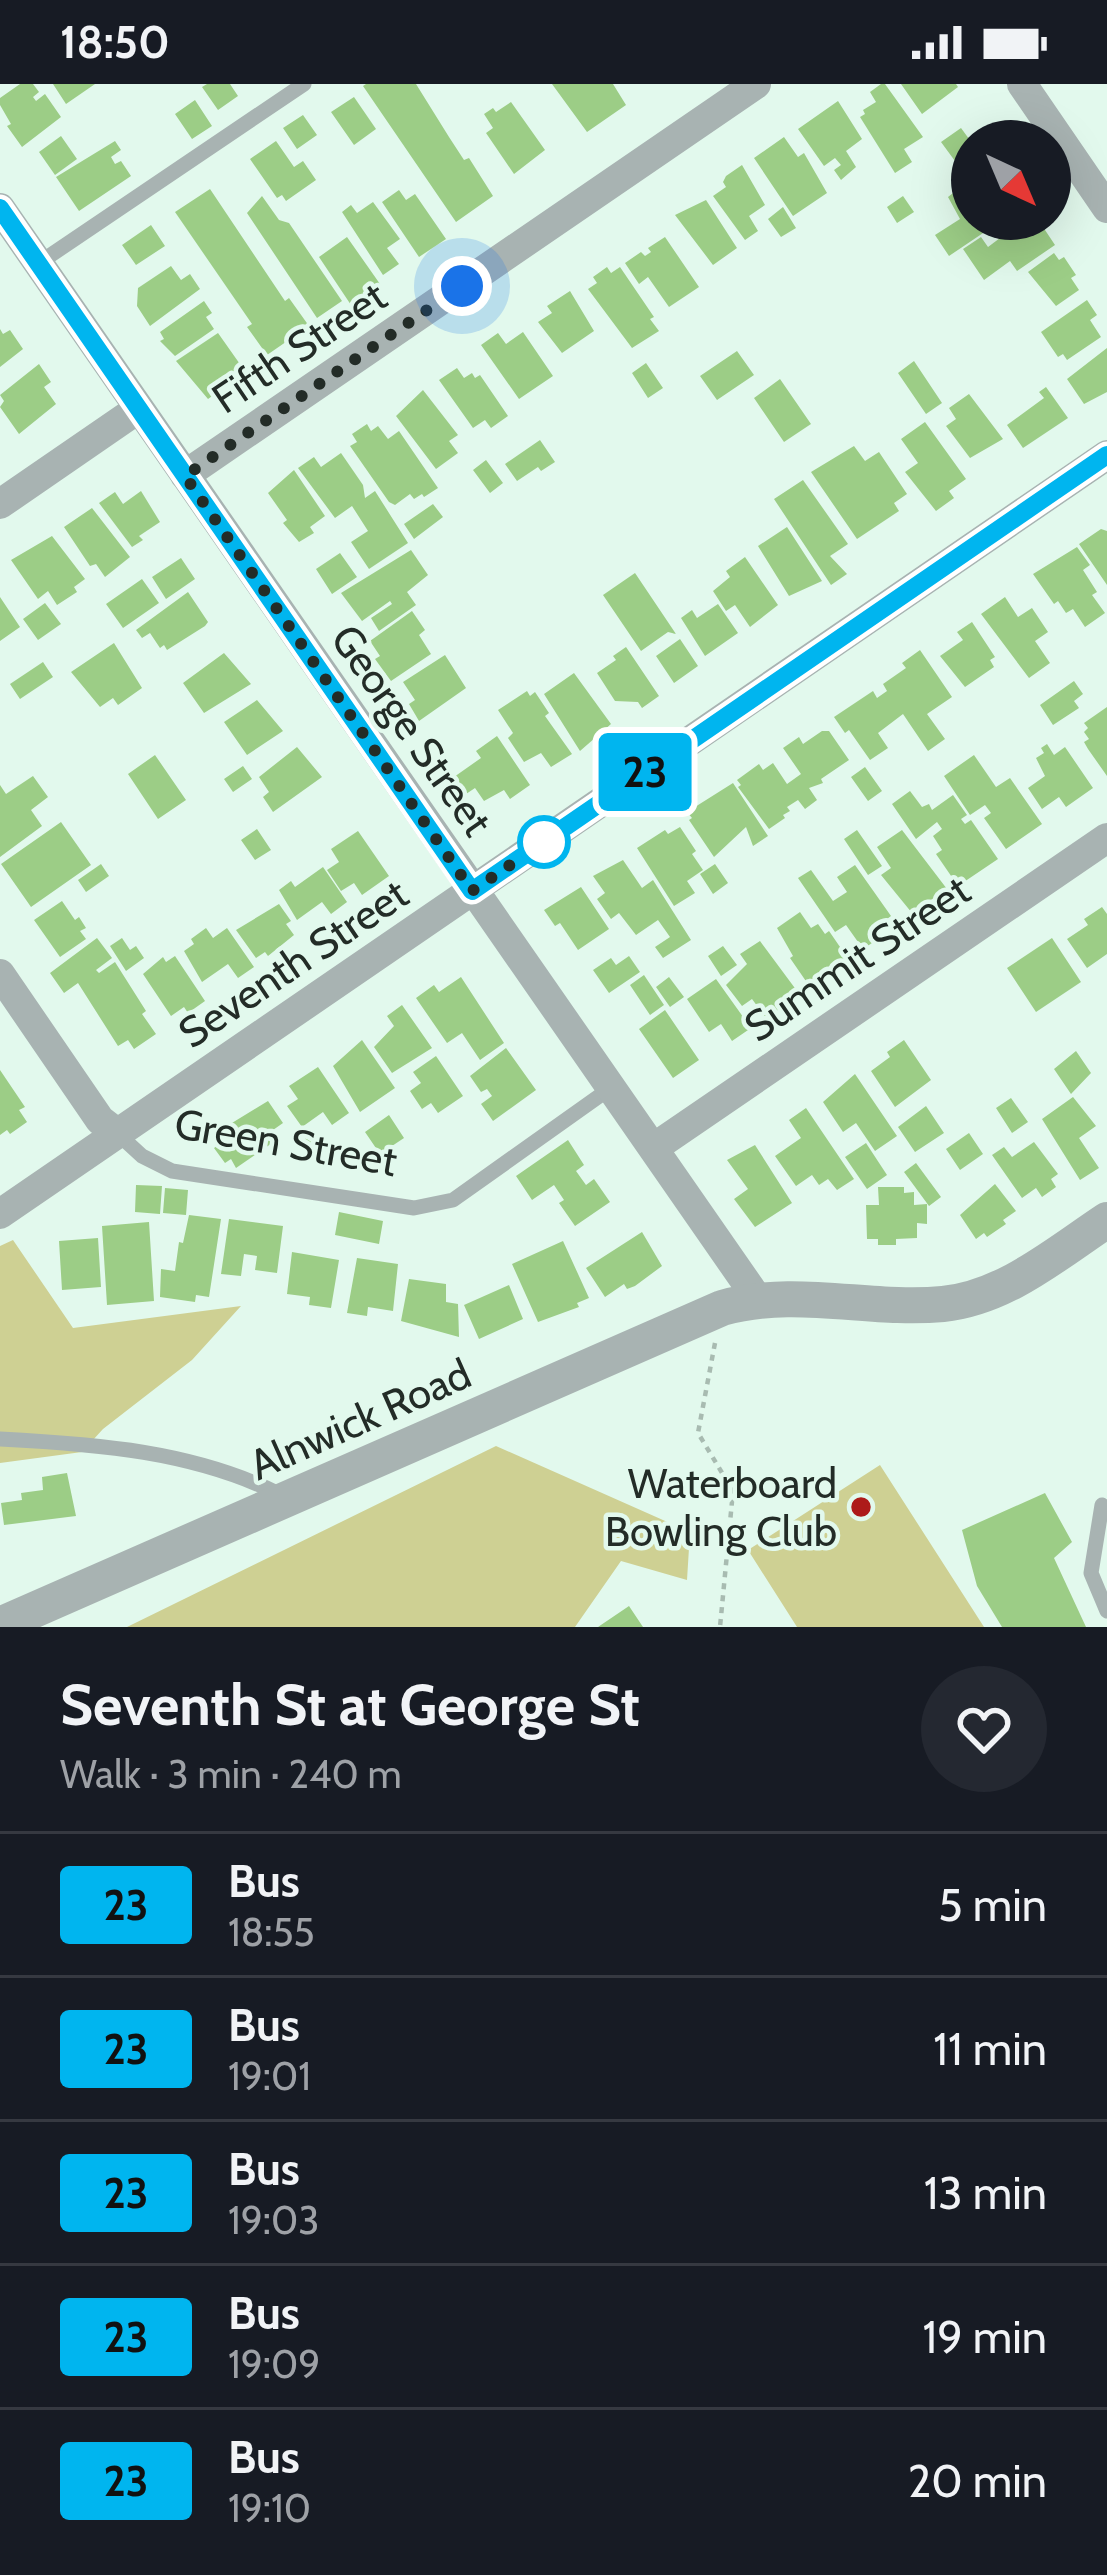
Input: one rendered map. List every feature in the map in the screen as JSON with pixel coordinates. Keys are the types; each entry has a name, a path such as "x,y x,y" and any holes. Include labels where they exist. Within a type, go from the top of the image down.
{"street":[{"name":"Fifth Street","path":"185,476 756,84"},
{"path":"1022,84 1107,208"},
{"name":"George Street","path":"0,208 472,891 655,1147 740,1303"},
{"path":"0,504 138,409"},
{"name":"Seventh Street","path":"0,1214 1107,454"},
{"name":"Summit Street","path":"655,1147 1107,838"},
{"name":"Green Street","path":"0,974 100,1120 117,1133"},
{"path":"740,1303 943,1304 980,1296 1018,1280 1107,1220"},
{"name":"Alnwick Road","path":"0,1625 740,1303"}],"lane":[{"path":"39,263 304,84"},
{"name":"Green Street","path":"117,1133 142,1156 172,1171 414,1208 452,1199 612,1087"},
{"path":"0,1439 137,1450 249,1479 289,1499"},
{"path":"1102,1505 1091,1573 1107,1611"}],"path":[{"path":"720,1627 733,1491 698,1433 740,1303"}],"green space":[{"path":"13,1240 73,1328 241,1306 192,1360 103,1429 82,1452 0,1463 0,1246"},
{"path":"496,1446 690,1532 687,1580 621,1561 575,1627 127,1627"},
{"name":"Waterboard Bowling Club","path":"880,1465 984,1627 797,1627 748,1550"}],"building":[{"path":"20,84 33,84 39,92 33,97 36,101 45,94 61,117 22,147 0,105 0,98"},
{"path":"53,84 95,84 66,104"},
{"path":"230,84 238,96 218,110 202,87"},
{"path":"416,84 493,196 456,222 363,86"},
{"path":"552,84 613,84 626,105 587,132"},
{"path":"881,84 923,137 904,149 912,162 895,173 860,117 876,102 870,92"},
{"path":"901,84 956,84 958,87 922,114"},
{"path":"354,97 376,129 354,145 331,112"},
{"path":"195,100 212,126 192,139 175,114"},
{"path":"838,101 862,139 846,151 856,167 841,180 834,170 841,165 835,158 824,166 798,129"},
{"path":"511,102 545,150 514,174 486,133 493,128 484,114"},
{"path":"303,115 317,135 297,149 283,128"},
{"path":"951,135 951,156 941,142"},
{"path":"61,136 77,159 55,175 39,152"},
{"path":"784,137 798,157 804,153 827,193 793,216 754,158"},
{"path":"115,141 121,150 111,157 115,164 121,161 131,176 79,211 56,177"},
{"path":"276,141 294,167 303,161 316,180 286,201 282,195 277,198 250,159"},
{"path":"742,165 765,205 749,216 758,231 745,240 713,196 726,187 726,176"},
{"path":"210,189 285,301 289,298 309,326 267,355 247,327 252,324 175,212"},
{"path":"399,190 406,200 415,194 446,239 419,257 382,202"},
{"path":"262,196 279,220 289,223 342,301 317,318 247,213"},
{"path":"903,196 914,212 897,223 887,207"},
{"path":"706,200 737,248 713,265 675,215"},
{"path":"373,202 400,239 387,248 399,264 383,275 342,212 351,205 357,213"},
{"path":"783,207 796,228 781,237 768,219"},
{"path":"151,225 165,246 136,265 122,245"},
{"path":"951,225 951,240 973,240 949,256 935,235"},
{"path":"347,237 380,284 351,305 319,257"},
{"path":"665,237 699,287 669,307 648,277 639,284 625,263 641,252 645,256 651,252 648,248"},
{"path":"976,240 988,247 997,240 1052,240 1055,245 1017,271 1010,261 984,280 963,249"},
{"path":"1054,253 1059,260 1064,257 1079,290 1056,306 1028,272"},
{"path":"171,266 181,280 190,274 200,289 150,326 137,306 138,288"},
{"path":"607,267 611,273 620,267 659,331 632,348 588,289 597,283 593,277"},
{"path":"570,291 594,331 562,353 538,322 552,313 547,306"},
{"path":"1087,300 1097,315 1090,320 1101,337 1067,360 1063,354 1058,357 1041,332"},
{"path":"204,301 214,329 175,356 160,341 164,339 160,332"},
{"path":"0,329 3,334 10,330 23,349 0,367"},
{"path":"523,332 553,376 519,399 481,345 498,333 506,344"},
{"path":"218,333 242,367 228,376 232,382 208,399 176,361"},
{"path":"1107,348 1107,392 1084,404 1067,379"},
{"path":"737,351 754,375 717,400 700,376"},
{"path":"914,361 942,403 926,414 898,373"},
{"path":"646,363 663,388 648,398 632,373"},
{"path":"39,364 51,382 44,387 56,404 19,434 0,407 4,401 0,395"},
{"path":"457,368 464,378 480,375 508,416 491,428 485,420 473,428 439,380"},
{"path":"780,379 811,424 784,442 754,398"},
{"path":"1046,387 1068,418 1023,448 1007,425 1044,398 1039,392"},
{"path":"423,390 458,435 449,441 458,453 436,469 396,416"},
{"path":"969,394 1003,439 970,458 946,426 956,419 949,408"},
{"path":"925,422 966,479 949,491 954,498 936,511 905,472 918,463 901,439"},
{"path":"367,424 371,431 378,426 388,439 399,431 438,488 424,497 414,499 410,494 395,505 389,502 350,446 357,442 352,434"},
{"path":"540,440 555,462 517,481 505,464"},
{"path":"854,446 865,461 879,452 907,494 894,503 899,511 857,539 811,472"},
{"path":"341,453 363,485 365,498 375,491 408,543 369,569 351,542 368,531 352,506 335,518 298,468 314,457 321,467"},
{"path":"486,460 503,483 490,493 473,470"},
{"path":"294,470 325,516 310,527 314,533 299,542 268,493"},
{"path":"803,480 848,544 830,556 847,574 831,585 774,499"},
{"path":"141,491 160,522 132,547 99,503 115,492 123,504"},
{"path":"433,504 443,517 414,539 404,524"},
{"path":"92,508 130,557 105,577 96,564 90,566 64,527"},
{"path":"787,527 822,581 789,596 758,546"},
{"path":"1101,529 1107,531 1107,585 1079,544"},
{"path":"52,536 85,579 74,587 77,592 57,605 48,591 38,599 11,560"},
{"path":"1077,547 1090,565 1083,570 1097,592 1092,595 1105,613 1085,627 1073,609 1066,613 1058,601 1054,604 1033,574"},
{"path":"411,550 428,575 407,592 416,605 379,631 371,618 390,601 362,621 341,593"},
{"path":"340,553 357,577 332,594 316,569"},
{"path":"745,557 778,605 750,627 735,605 726,611 713,591 730,577 726,571"},
{"path":"181,558 195,579 166,599 152,577"},
{"path":"635,573 676,634 668,632 641,651 603,595"},
{"path":"142,579 159,603 123,628 106,604"},
{"path":"188,592 208,622 205,626 167,650 150,633 142,638 136,630"},
{"path":"0,597 20,627 0,641"},
{"path":"1005,597 1018,617 1032,608 1048,632 1035,641 1050,663 1029,678 981,614"},
{"path":"45,603 61,624 38,640 23,619"},
{"path":"718,604 738,633 705,656 681,618 692,610 697,618"},
{"path":"412,611 425,630 419,635 431,654 391,681 375,659 380,656 370,641"},
{"path":"972,622 995,657 990,660 994,667 965,687 940,656 963,640 957,632"},
{"path":"680,639 698,666 674,683 656,656"},
{"path":"114,643 142,688 118,705 113,698 100,707 71,672"},
{"path":"626,647 659,696 642,708 638,702 615,701 597,673"},
{"path":"920,650 952,697 927,714 945,739 928,751 903,714 878,733 888,748 870,760 834,717 873,691 877,698 887,691 883,684 906,668 902,663"},
{"path":"224,653 251,684 204,713 183,683"},
{"path":"445,655 466,688 419,721 409,704 415,700 403,682"},
{"path":"43,662 53,677 20,699 10,684"},
{"path":"574,673 611,724 580,751 544,694"},
{"path":"1074,681 1083,694 1074,701 1079,708 1053,725 1040,705"},
{"path":"527,691 530,696 535,692 549,713 545,716 572,754 551,767 541,753 524,762 498,710"},
{"path":"257,700 283,731 247,755 224,722"},
{"path":"1107,707 1107,776 1084,742 1089,739 1084,723"},
{"path":"829,731 849,760 821,779 823,783 809,788 817,800 805,809 798,800 769,829 737,780 759,764 763,770 773,763 787,784 801,774 783,748 799,737 803,744"},
{"path":"497,736 530,785 510,799 504,790 484,801 475,788 466,794 454,777 481,758 476,751"},
{"path":"1047,744 1054,755 1065,747 1093,788 1066,807 1059,797 1042,809 1028,788 1045,776 1036,758"},
{"path":"297,747 322,777 273,812 263,797 269,792 259,777"},
{"path":"155,755 186,800 158,819 128,774"},
{"path":"974,755 996,787 1010,778 1042,824 1006,849 984,818 991,813 985,805 970,815 944,776"},
{"path":"243,766 252,779 233,792 224,779"},
{"path":"865,767 882,791 868,801 851,777"},
{"path":"33,776 48,797 31,810 42,826 0,857 0,785 6,794"},
{"path":"733,783 768,836 753,846 746,827 714,857 687,812"},
{"path":"910,791 922,807 929,804 932,810 953,795 967,815 961,819 965,824 971,820 998,859 958,886 936,854 942,850 933,836 942,829 937,822 916,839 892,804"},
{"path":"61,822 91,865 31,907 1,864"},
{"path":"680,827 703,870 687,881 695,893 674,906 637,848 665,830 668,834"},
{"path":"257,829 271,850 255,860 241,840"},
{"path":"857,830 882,866 868,875 844,839"},
{"path":"902,830 947,889 912,913 881,875 891,868 877,847"},
{"path":"358,831 389,876 362,895 354,883 341,891 327,870 339,862 331,849"},
{"path":"623,860 642,888 653,880 691,940 663,958 655,947 670,937 658,920 636,935 619,913 611,919 597,899 605,893 593,876"},
{"path":"101,864 109,876 86,892 78,880"},
{"path":"715,864 728,883 713,894 700,874"},
{"path":"855,865 891,916 872,930 878,939 863,949 846,925 835,932 798,878 811,870 833,901 847,892 837,877"},
{"path":"323,867 347,902 331,914 322,902 297,920 279,890 291,881 295,887"},
{"path":"581,887 609,929 578,950 560,923 555,926 544,910"},
{"path":"62,901 86,928 80,931 86,939 60,957 34,920"},
{"path":"279,904 294,935 268,956 265,952 256,958 236,930"},
{"path":"1102,907 1107,914 1107,954 1087,968 1067,939 1088,925 1084,919"},
{"path":"800,912 811,928 818,924 825,934 829,931 849,960 810,987 777,928"},
{"path":"206,928 213,938 227,928 254,967 238,978 228,964 202,982 184,951"},
{"path":"97,938 112,958 96,970 99,973 115,962 156,1034 134,1049 128,1040 118,1046 78,983 64,993 50,973"},
{"path":"122,938 144,958 126,971 110,946"},
{"path":"1052,938 1081,982 1036,1012 1007,968"},
{"path":"760,941 800,995 766,1018 752,999 742,1006 726,985 747,964 740,954"},
{"path":"723,946 737,965 721,976 708,956"},
{"path":"175,956 205,1001 188,1013 184,1007 171,1016 143,974 163,957 166,962"},
{"path":"629,956 640,972 609,993 593,970 611,958 616,965"},
{"path":"644,975 664,1005 650,1015 630,985"},
{"path":"461,977 504,1043 480,1060 462,1033 447,1043 416,998 434,985 439,992"},
{"path":"669,977 684,997 670,1007 656,987"},
{"path":"716,979 751,1028 732,1041 721,1024 709,1032 687,999"},
{"path":"402,1005 432,1048 392,1073 374,1047 394,1026 387,1016"},
{"path":"665,1010 699,1060 673,1078 639,1029"},
{"path":"362,1040 395,1088 360,1112 333,1066"},
{"path":"904,1040 931,1080 895,1107 871,1071"},
{"path":"506,1048 536,1090 493,1121 481,1104 492,1096 487,1089 481,1092 470,1076"},
{"path":"1076,1051 1091,1073 1071,1094 1054,1069"},
{"path":"436,1056 463,1096 438,1113 431,1103 422,1109 410,1091 421,1083 413,1072"},
{"path":"318,1067 349,1113 332,1125 323,1112 302,1127 287,1106 298,1099 289,1086"},
{"path":"0,1070 25,1107 19,1110 27,1122 0,1135"},
{"path":"855,1074 897,1136 875,1151 856,1123 843,1132 823,1102"},
{"path":"1073,1097 1096,1126 1079,1138 1099,1168 1080,1180 1042,1119"},
{"path":"1011,1098 1028,1122 1012,1133 996,1108"},
{"path":"268,1101 283,1123 273,1130 278,1139 236,1168 231,1159 225,1163 214,1148 234,1135 227,1126"},
{"path":"926,1106 944,1133 915,1152 898,1127"},
{"path":"806,1108 854,1179 837,1190 828,1179 819,1185 812,1175 796,1186 775,1156 801,1138 789,1120"},
{"path":"389,1115 404,1138 380,1154 365,1132"},
{"path":"310,1128 326,1151 312,1161 296,1138"},
{"path":"969,1133 983,1154 960,1170 946,1149"},
{"path":"568,1140 584,1165 576,1171 586,1185 594,1179 610,1202 575,1226 559,1203 564,1200 554,1185 532,1200 516,1176"},
{"path":"1034,1142 1058,1174 1051,1179 1056,1187 1042,1197 1036,1188 1022,1198 992,1155 1004,1147 1012,1157"},
{"path":"866,1143 887,1175 867,1189 845,1157"},
{"path":"755,1145 792,1203 755,1227 734,1199 748,1189 727,1160"},
{"path":"916,1163 941,1197 929,1206 904,1172"},
{"path":"995,1184 1016,1211 1003,1220 1006,1224 976,1239 960,1215"},
{"path":"136,1185 162,1186 160,1214 135,1212"},
{"path":"878,1187 904,1187 904,1193 914,1192 914,1205 927,1204 927,1224 917,1223 917,1238 896,1239 896,1245 878,1245 878,1239 867,1239 866,1205 879,1205"},
{"path":"165,1188 188,1190 186,1215 163,1213"},
{"path":"339,1212 383,1221 379,1244 335,1235"},
{"path":"189,1215 221,1219 209,1297 196,1295 195,1302 160,1297 161,1269 175,1271"},
{"path":"229,1219 283,1226 277,1273 255,1270 257,1256 244,1254 241,1276 221,1274"},
{"path":"149,1222 154,1301 107,1305 102,1226"},
{"path":"642,1232 662,1266 635,1286 627,1289 624,1284 605,1297 586,1268"},
{"path":"98,1238 101,1287 62,1290 59,1241"},
{"path":"563,1241 589,1298 577,1303 579,1307 538,1322 512,1264"},
{"path":"292,1252 339,1260 331,1308 309,1305 310,1297 287,1294"},
{"path":"357,1258 398,1264 393,1311 368,1307 367,1316 347,1313"},
{"path":"409,1279 446,1284 446,1302 458,1304 459,1337 401,1321"},
{"path":"509,1285 523,1319 479,1339 464,1305"},
{"path":"67,1473 76,1516 4,1525 1,1503 22,1500 21,1493 43,1490 42,1477"},
{"path":"1045,1493 1072,1542 1054,1558 1086,1627 1002,1627 977,1586 962,1530"},
{"path":"629,1606 643,1627 598,1627"}],"bus line":[{"name":"23","path":"0,208 472,891 1107,455"}],"place":[{"name":"Waterboard Bowling Club","path":"861,1507"}],"route":[{"path":"462,286 185,476 472,891 544,842"}]}
